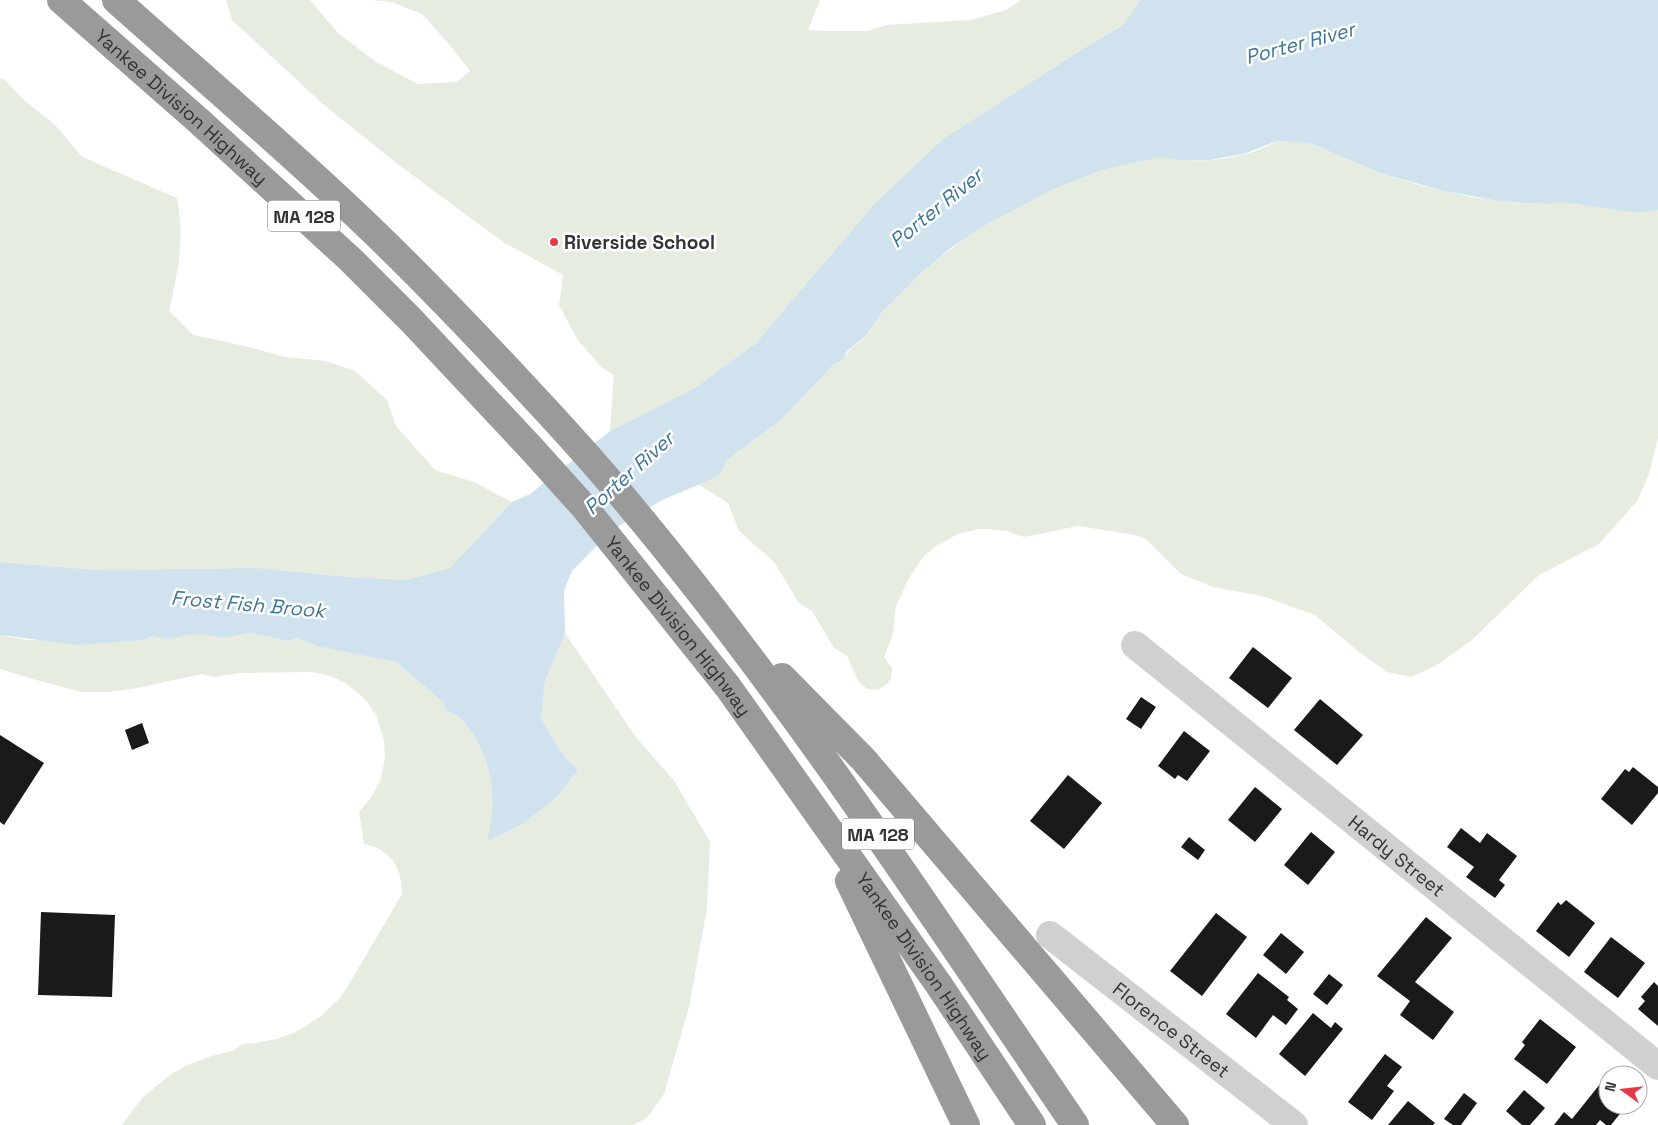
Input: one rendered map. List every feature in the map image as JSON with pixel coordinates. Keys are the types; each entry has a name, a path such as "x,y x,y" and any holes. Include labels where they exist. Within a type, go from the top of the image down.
{"highway":[{"name":"Yankee Division Highway","path":"61,0 351,260 411,320 532,448 585,508 728,688 939,986 1032,1125"},
{"name":"Yankee Division Highway","path":"116,0 340,200 484,342 614,486 668,551 790,710 1075,1125"},
{"path":"725,624 801,695 863,759 1175,1125"},
{"path":"816,812 966,1125"}],"street":[{"name":"Hardy Street","path":"1135,645 1658,1066"},
{"name":"Florence Street","path":"1050,935 1294,1125"}],"shaded area":[{"name":"Riverside School","path":"226,0 310,0 338,33 376,62 418,84 457,82 470,71 422,14 392,2 372,0 820,0 808,30 868,31 886,25 971,20 1006,10 1021,0 1141,0 1122,26 1081,50 943,139 875,203 756,343 695,388 610,431 614,375 602,368 577,339 559,305 563,275 503,242 403,168 325,106 232,20"},
{"path":"0,78 5,80 25,101 56,126 82,157 177,198 180,241 178,268 169,311 193,335 285,357 326,361 355,371 387,400 396,426 435,470 474,482 512,502 450,568 406,580 349,577 257,568 97,570 0,562"},
{"path":"1277,141 1310,143 1380,173 1471,197 1518,203 1546,204 1561,202 1637,213 1658,210 1658,438 1649,474 1638,500 1599,544 1539,575 1472,640 1437,665 1411,677 1387,672 1359,652 1315,615 1262,596 1213,587 1181,574 1146,539 1135,535 1078,526 1024,537 1007,531 988,529 958,534 936,546 924,556 910,576 896,606 893,634 884,657 892,668 891,678 887,684 877,690 868,689 863,686 858,681 847,656 834,648 812,611 799,603 774,562 739,531 728,503 698,484 719,476 728,459 781,420 833,365 843,360 849,351 866,337 881,313 910,284 973,233 1009,211 1083,176 1121,164 1159,157 1186,160 1223,159 1256,151"},
{"path":"248,633 288,641 298,638 321,647 396,662 444,703 446,711 461,719 467,725 478,742 490,772 494,803 488,840 523,824 556,798 578,770 564,756 541,719 545,681 565,633 635,736 675,782 710,842 707,908 689,1007 664,1094 647,1118 633,1125 122,1125 143,1097 170,1075 185,1066 232,1051 242,1044 277,1039 296,1032 321,1016 339,999 348,986 402,894 400,876 393,861 388,855 364,844 359,812 370,799 381,779 385,758 384,741 377,717 366,700 347,684 331,676 312,672 239,673 214,677 202,674 137,688 109,692 82,692 0,669 0,635 27,640 142,640 153,636 166,639 198,634 224,638"}],"water":[{"path":"1141,0 1658,0 1658,210 1637,213 1561,202 1546,204 1499,201 1444,191 1380,173 1310,143 1277,141 1244,154 1209,160 1180,160 1161,157 1109,168 1051,190 989,223 952,247 920,274 882,312 867,335 847,351 843,360 833,365 781,420 728,459 719,476 660,501 611,531 572,571 564,590 565,633 545,681 541,719 564,756 578,770 556,798 523,824 487,841 492,813 492,785 485,758 479,746 461,719 446,711 444,703 396,662 320,647 298,638 288,641 248,633 224,638 198,634 166,639 153,636 142,640 78,645 0,635 0,562 97,570 257,568 349,577 406,580 450,568 512,502 530,494 610,431 695,388 756,343 875,203 943,139 1081,50 1122,26"}],"building":[{"path":"1253,647 1292,678 1268,708 1229,678"},
{"path":"1141,697 1156,707 1141,729 1126,719"},
{"path":"1320,699 1363,735 1337,765 1294,730"},
{"path":"142,723 149,743 132,750 125,730"},
{"path":"1184,731 1210,751 1187,781 1178,775 1175,779 1158,766"},
{"path":"0,735 44,763 4,825 0,822"},
{"path":"1633,767 1658,787 1658,793 1632,825 1601,799 1625,769 1629,772"},
{"path":"1068,775 1102,803 1064,849 1030,821"},
{"path":"1255,787 1282,809 1255,842 1228,820"},
{"path":"1461,828 1480,843 1487,833 1517,856 1499,880 1505,885 1495,898 1466,877 1474,867 1447,847"},
{"path":"1311,832 1335,852 1308,885 1284,865"},
{"path":"1189,837 1205,850 1198,860 1181,847"},
{"path":"1566,900 1595,923 1569,957 1536,931 1558,902 1561,905"},
{"path":"41,912 115,915 112,997 38,995"},
{"path":"1216,913 1247,937 1202,996 1170,971"},
{"path":"1426,917 1452,938 1415,982 1454,1012 1433,1040 1400,1015 1410,1001 1377,976"},
{"path":"1281,933 1304,952 1286,974 1263,955"},
{"path":"1611,937 1645,963 1618,998 1584,972"},
{"path":"1258,973 1289,997 1287,1000 1298,1009 1286,1025 1273,1015 1256,1038 1226,1014"},
{"path":"1329,974 1343,985 1327,1005 1313,994"},
{"path":"1654,982 1658,986 1658,1026 1638,1009 1645,1001 1641,997"},
{"path":"1313,1013 1331,1028 1335,1022 1343,1029 1305,1076 1279,1054"},
{"path":"1540,1019 1576,1047 1547,1084 1514,1059 1525,1045 1522,1042"},
{"path":"1385,1054 1402,1067 1387,1086 1394,1091 1372,1120 1348,1102"},
{"path":"1598,1086 1598,1115 1619,1115 1611,1125 1606,1125 1600,1120 1596,1125 1554,1125 1564,1112 1572,1119"},
{"path":"1524,1090 1545,1108 1530,1125 1522,1125 1506,1111"},
{"path":"1464,1093 1477,1103 1461,1125 1453,1125 1444,1119"},
{"path":"1408,1101 1435,1123 1433,1125 1388,1125"}],"place":[{"name":"Riverside School","path":"554,242"}],"water label":[{"name":"Porter River","path":"1300,43"},
{"name":"Porter River","path":"936,208"},
{"name":"Porter River","path":"629,473"},
{"name":"Frost Fish Brook","path":"248,604"}]}
